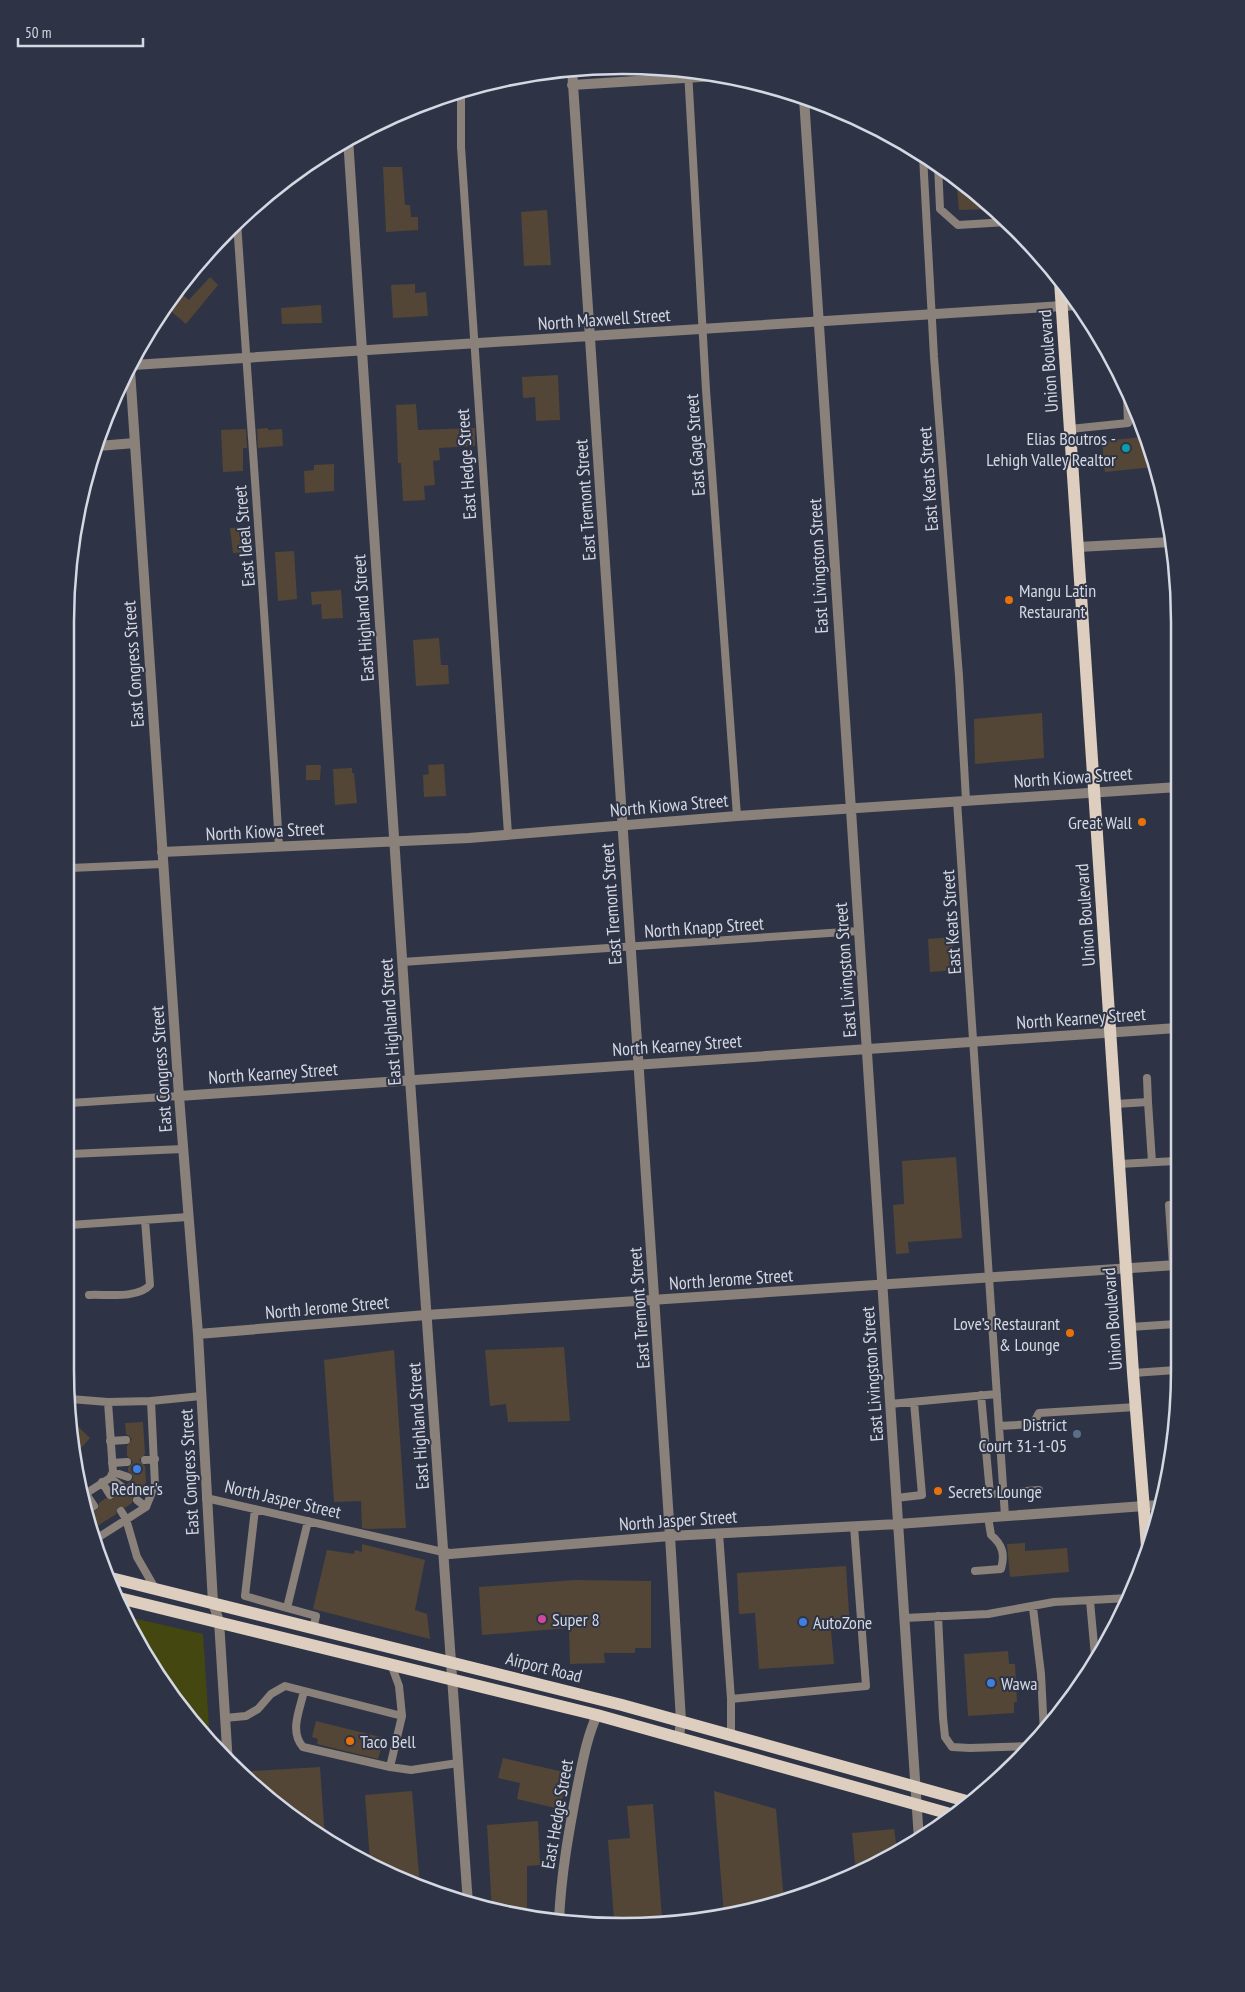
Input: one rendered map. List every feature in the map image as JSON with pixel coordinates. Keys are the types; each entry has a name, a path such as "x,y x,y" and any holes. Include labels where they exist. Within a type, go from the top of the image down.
{"main road":[{"name":"Union Boulevard","path":"1061,292 1133,1373 1146,1534"},
{"name":"Airport Road","path":"117,1581 450,1661 681,1721 963,1800"},
{"name":"Airport Road","path":"125,1599 597,1715 946,1813"}],"street":[{"name":"East Tremont Street","path":"572,76 611,633 621,825 639,1064 670,1536 681,1721 680,1737"},
{"path":"572,85 668,76"},
{"name":"East Livingston Street","path":"804,105 918,1832"},
{"name":"East Highland Street","path":"349,147 410,1080 467,1896"},
{"name":"North Maxwell Street","path":"138,365 361,348 475,343 1070,305"},
{"name":"East Congress Street","path":"130,379 179,1096 198,1334 213,1603 219,1621 227,1750"},
{"path":"103,446 134,443"},
{"path":"1078,547 1166,542"},
{"name":"North Kiowa Street","path":"162,852 508,834 737,816 1171,787"},
{"name":"North Kearney Street","path":"179,1096 1171,1028"},
{"name":"North Jerome Street","path":"198,1334 426,1315 1171,1265"},
{"name":"North Jasper Street","path":"443,1552 450,1554 670,1536 898,1524 1155,1505"},
{"name":"East Hedge Street","path":"559,1915 561,1877 570,1826 588,1733 597,1715"}],"lane":[{"name":"East Gage Street","path":"688,78 703,329 737,816"},
{"name":"East Hedge Street","path":"461,98 461,147 508,834"},
{"name":"East Keats Street","path":"923,164 932,313 960,676 962,800 988,1278"},
{"path":"938,174 940,209 951,215 958,225 998,223"},
{"name":"East Ideal Street","path":"238,231 267,634 279,847"},
{"path":"1070,429 1128,423 1127,409"},
{"path":"74,868 163,864"},
{"name":"North Knapp Street","path":"402,962 859,932"},
{"path":"1147,1078 1152,1162"},
{"path":"74,1102 179,1096"},
{"path":"1115,1104 1148,1102"},
{"path":"74,1154 183,1149"},
{"path":"1119,1164 1171,1161"},
{"path":"1169,1205 1171,1229"},
{"path":"74,1225 188,1217"},
{"path":"89,1295 136,1293 145,1290 150,1285 145,1220"},
{"path":"988,1278 1005,1516"},
{"path":"1130,1328 1171,1324"},
{"path":"1133,1373 1171,1370"},
{"path":"890,1404 996,1394"},
{"path":"981,1395 990,1494 1039,1490"},
{"path":"75,1399 108,1402 152,1401 201,1396"},
{"path":"100,1536 146,1507 155,1485 152,1401"},
{"path":"108,1402 111,1475 122,1487"},
{"path":"896,1498 922,1495 914,1402"},
{"path":"999,1426 1033,1424 1039,1413 1136,1407"},
{"path":"144,1438 154,1438"},
{"path":"110,1441 126,1440"},
{"path":"145,1460 155,1459"},
{"path":"112,1463 127,1462"},
{"path":"88,1492 111,1475 128,1477"},
{"path":"102,1482 110,1495"},
{"path":"146,1482 155,1485"},
{"name":"North Jasper Street","path":"206,1498 443,1552"},
{"path":"137,1500 146,1507"},
{"path":"89,1501 94,1506"},
{"path":"255,1509 246,1596 316,1616 313,1629"},
{"path":"121,1511 126,1519 137,1557 156,1590"},
{"path":"975,1571 1001,1569 1004,1558 1000,1543 991,1535 988,1518"},
{"path":"105,1521 110,1529"},
{"path":"288,1608 308,1521"},
{"path":"731,1699 866,1686 854,1526"},
{"path":"719,1534 731,1699 731,1735"},
{"path":"904,1618 988,1614 1033,1608 1054,1602 1121,1599"},
{"path":"1090,1601 1094,1650"},
{"path":"260,1615 263,1602"},
{"path":"1033,1608 1041,1674 1043,1721"},
{"path":"938,1616 945,1737 952,1747 1021,1746"},
{"path":"390,1767 402,1716 398,1686 391,1664"},
{"path":"225,1718 246,1716 258,1709 271,1694 285,1686 402,1716"},
{"path":"304,1691 295,1728 297,1740 303,1746 410,1770 458,1762"}],"green space":[{"path":"133,1618 203,1634 209,1730 187,1704 166,1674"}],"building":[{"path":"383,167 402,167 405,205 410,205 411,217 418,217 418,230 386,232"},
{"path":"957,187 983,209 959,210"},
{"path":"547,210 551,265 524,266 521,212"},
{"path":"210,277 218,285 186,324 171,311 182,295 189,300"},
{"path":"415,284 415,293 426,292 428,316 393,318 391,285"},
{"path":"321,305 322,323 282,324 281,308"},
{"path":"558,375 560,420 536,421 535,397 523,398 522,377"},
{"path":"416,404 418,430 475,428 475,446 439,448 440,460 433,461 435,485 424,486 425,500 403,501 401,463 398,463 396,405"},
{"path":"268,428 268,430 282,429 283,446 258,448 257,429"},
{"path":"246,429 247,448 243,448 243,471 223,472 221,430"},
{"name":"Elias Boutros - Lehigh Valley Realtor","path":"1139,438 1149,467 1105,472 1102,441"},
{"path":"334,464 334,491 305,493 304,471 314,470 314,465"},
{"path":"246,527 249,552 233,553 230,528"},
{"path":"294,551 297,599 278,601 275,552"},
{"path":"341,590 343,618 322,619 321,604 312,605 311,592"},
{"path":"439,638 441,665 448,665 449,684 416,686 413,640"},
{"path":"1042,713 1044,758 975,764 974,719"},
{"path":"444,764 446,796 424,797 423,775 429,774 428,765"},
{"path":"306,765 321,765 320,780 306,780"},
{"path":"352,768 357,803 335,805 333,769"},
{"path":"952,937 955,970 930,972 928,939"},
{"path":"956,1157 962,1238 908,1242 909,1253 896,1254 893,1205 904,1204 902,1161"},
{"path":"564,1347 570,1421 508,1422 506,1404 490,1406 485,1350"},
{"path":"394,1350 406,1528 368,1529 362,1528 361,1501 334,1502 324,1360"},
{"name":"Redner's","path":"143,1422 145,1454 139,1460 145,1466 146,1482 140,1496 133,1496 132,1503 125,1508 118,1507 116,1514 97,1527 91,1509 97,1510 99,1503 106,1498 113,1499 117,1490 125,1492 127,1484 133,1479 128,1468 133,1462 127,1456 127,1446 132,1439 126,1434 125,1423"},
{"path":"77,1425 90,1438 79,1450"},
{"path":"1025,1543 1025,1551 1067,1548 1069,1572 1010,1577 1007,1544"},
{"path":"362,1544 425,1560 415,1610 427,1614 430,1639 313,1609 327,1550 354,1554 355,1550 362,1552"},
{"name":"AutoZone","path":"846,1566 850,1630 831,1631 834,1664 759,1669 755,1613 739,1614 737,1573"},
{"name":"Super 8","path":"575,1580 651,1581 651,1648 635,1648 635,1653 604,1653 605,1663 570,1664 569,1628 482,1635 479,1587"},
{"name":"Wawa","path":"1008,1651 1009,1664 1015,1664 1017,1702 1014,1702 1014,1713 968,1716 964,1654"},
{"name":"Taco Bell","path":"316,1721 384,1738 378,1759 317,1744 318,1739 312,1737"},
{"path":"503,1758 568,1773 560,1809 517,1799 520,1783 498,1778"},
{"path":"320,1767 324,1830 288,1805 252,1774 252,1771"},
{"path":"412,1791 419,1879 370,1857 365,1795"},
{"path":"714,1791 776,1809 783,1894 723,1909"},
{"path":"653,1804 662,1917 614,1918 608,1840 630,1838 627,1806"},
{"path":"538,1821 540,1865 527,1866 527,1910 492,1903 487,1825"},
{"path":"894,1829 896,1845 865,1862 855,1864 852,1833"}],"place":[{"name":"Elias Boutros - Lehigh Valley Realtor","path":"1126,448"},
{"name":"Mangu Latin Restaurant","path":"1009,600"},
{"name":"Great Wall","path":"1142,822"},
{"name":"Love’s Restaurant & Lounge","path":"1070,1333"},
{"name":"District Court 31-1-05","path":"1077,1434"},
{"name":"Redner's","path":"137,1469"},
{"name":"Secrets Lounge","path":"938,1491"},
{"name":"Super 8","path":"542,1619"},
{"name":"AutoZone","path":"803,1622"},
{"name":"Wawa","path":"991,1683"},
{"name":"Taco Bell","path":"350,1741"}]}
